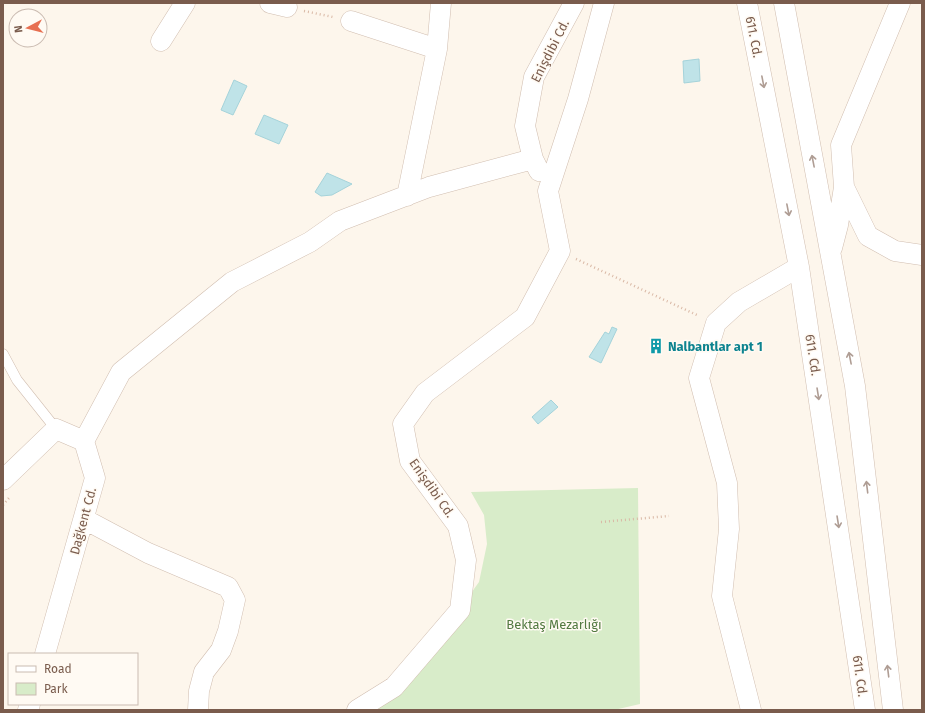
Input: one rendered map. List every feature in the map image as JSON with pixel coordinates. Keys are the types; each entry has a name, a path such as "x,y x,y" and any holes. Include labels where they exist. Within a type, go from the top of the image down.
{"street":[{"path":"161,41 185,3"},
{"path":"407,196 437,49 441,3"},
{"name":"Enişdibi Cd.","path":"357,710 394,687 460,610 466,560 458,526 410,461 403,424 425,393 525,317 560,251 548,191 533,159 524,126 534,77 574,3"},
{"name":"Enişdibi Cd.","path":"548,191 578,99 604,3"},
{"name":"611. Cd.","path":"747,3 799,266 865,710"},
{"path":"784,3 855,386 893,710"},
{"path":"830,254 838,225 844,187 841,145 900,3"},
{"path":"351,21 437,49"},
{"path":"3,480 56,429 84,441 121,372 232,282 310,242 340,221 429,187 533,159"},
{"path":"844,187 868,236 895,251 922,255"},
{"path":"751,710 722,596 729,528 726,483 699,378 716,323 739,302 799,266"},
{"name":"Dağkent Cd.","path":"45,653 95,478 84,441"},
{"path":"84,519 148,553 228,587 235,600 228,631 221,650 204,672 199,691 198,710"}],"lane":[{"path":"3,354 17,380 56,429"}],"path":[{"path":"278,5 351,21"},
{"path":"560,251 716,323"},
{"path":"601,522 669,516"}],"green space":[{"name":"Bektaş Mezarlığı","path":"638,488 640,704 614,710 355,710 414,664 433,646 479,582 487,544 484,515 471,492"}],"water":[{"path":"699,59 700,81 684,83 683,61"},
{"path":"234,80 247,86 233,115 221,110"},
{"path":"264,115 288,125 279,144 255,134"},
{"path":"327,173 352,184 332,195 321,196 315,192"},
{"path":"612,327 617,329 601,363 589,357 605,332 609,334"},
{"path":"551,400 558,407 538,424 532,417"}],"place":[{"name":"Nalbantlar apt 1","path":"656,346"}]}
